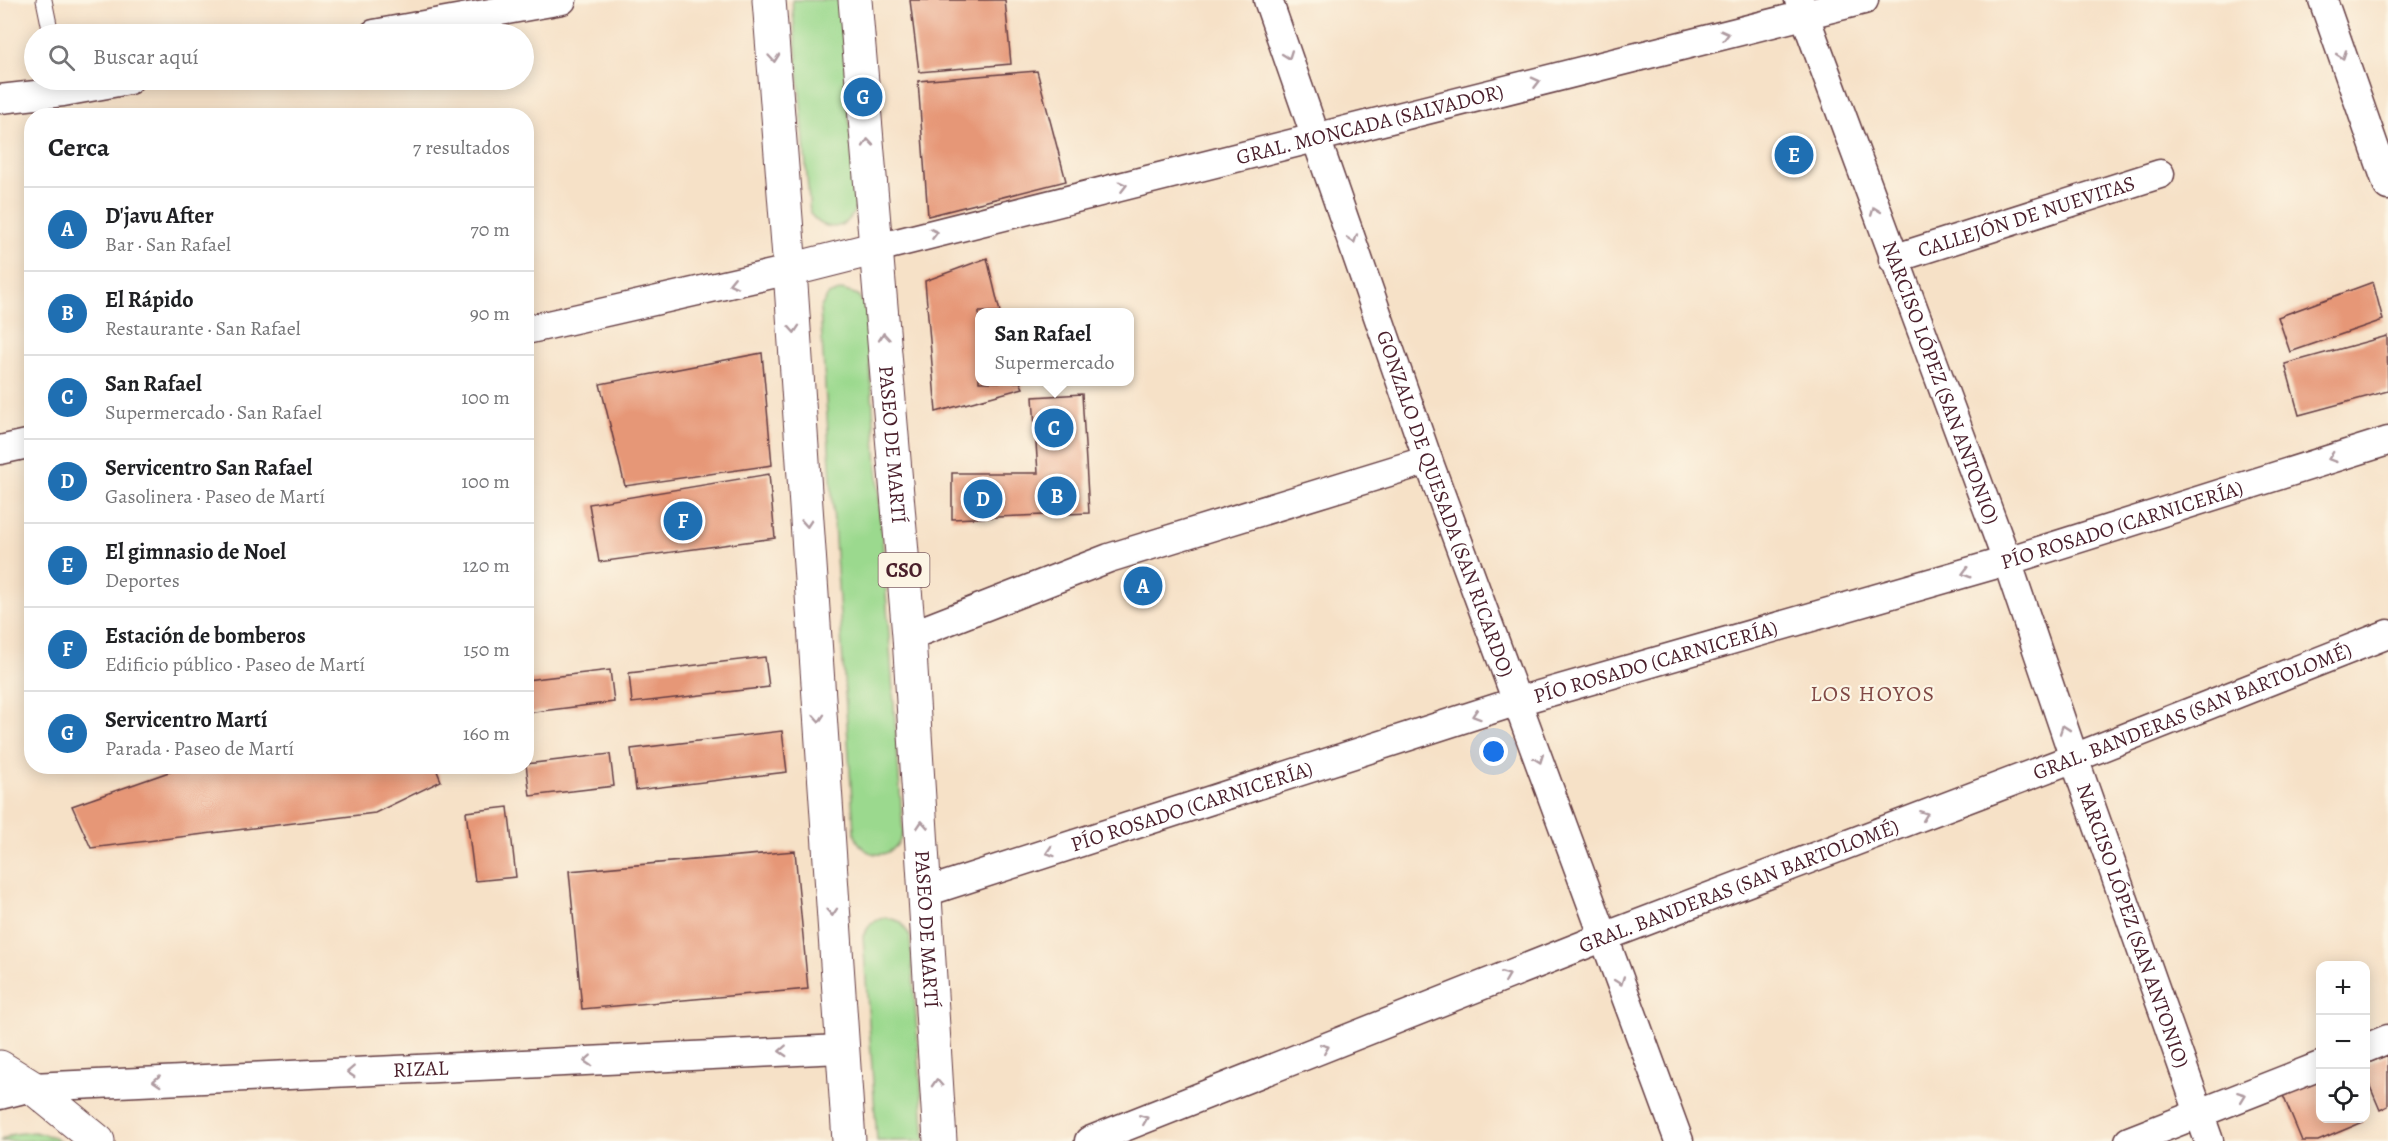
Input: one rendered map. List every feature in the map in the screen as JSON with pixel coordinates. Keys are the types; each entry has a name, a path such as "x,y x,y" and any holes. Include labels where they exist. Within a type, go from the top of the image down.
{"main road":[{"path":"769,0 790,270 849,1141"},
{"name":"PASEO DE MARTÍ","path":"855,0 909,636 940,1141"},
{"path":"790,270 877,248"},
{"path":"0,1067 32,1087 98,1141"}],"street":[{"path":"429,24 562,0"},
{"name":"GONZALO DE QUESADA (SAN RICARDO)","path":"1268,0 1318,137 1428,460 1679,1141"},
{"name":"GRAL. MONCADA (SALVADOR)","path":"877,248 1318,137 1801,8 1864,0"},
{"path":"2323,0 2388,186"},
{"name":"NARCISO LÓPEZ (SAN ANTONIO)","path":"1801,8 2007,561 2074,758 2210,1141"},
{"path":"0,99 43,90"},
{"name":"CALLEJÓN DE NUEVITAS","path":"1893,259 2160,174"},
{"path":"534,328 790,270"},
{"name":"PÍO ROSADO (CARNICERÍA)","path":"926,892 1518,701 2007,561 2388,441"},
{"path":"0,450 24,445"},
{"path":"909,636 1109,558 1428,460"},
{"name":"GRAL. BANDERAS (SAN BARTOLOMÉ)","path":"1089,1141 1604,937 2074,758 2388,634"},
{"path":"2370,1046 2388,1039"},
{"name":"RIZAL","path":"0,1095 32,1087 841,1048"},
{"path":"2129,1141 2316,1068"}],"lane":[{"path":"44,0 49,24"}],"green space":[{"path":"792,0 840,0 856,206 848,221 836,227 822,224 810,213"},
{"path":"842,290 858,295 866,309 903,833 893,849 878,854 871,853 864,848 858,842 854,832 820,309 828,295"},
{"path":"885,917 901,922 910,936 925,1141 877,1141 863,936 871,923"},
{"path":"34,1132 54,1137 60,1141 0,1141 13,1134"}],"building":[{"path":"910,0 1005,0 1011,64 919,72"},
{"path":"1037,71 1066,181 928,216 918,81"},
{"path":"987,258 999,308 975,308 975,386 1022,386 1023,388 936,412 925,281"},
{"path":"2373,282 2383,320 2290,352 2278,317"},
{"path":"2387,336 2388,391 2299,415 2285,364"},
{"path":"762,353 772,465 625,486 600,384"},
{"path":"1082,394 1089,513 952,519 952,473 1038,473 1033,397"},
{"path":"769,474 775,538 599,562 589,504"},
{"path":"765,657 769,687 632,703 629,673"},
{"path":"610,670 614,702 534,712 534,679"},
{"path":"782,731 787,772 636,790 631,749"},
{"path":"610,754 614,786 530,796 527,774 534,774 534,763"},
{"path":"163,774 438,774 441,781 375,813 91,848 72,806"},
{"path":"508,807 516,877 475,881 466,812"},
{"path":"795,851 808,989 582,1009 569,871"},
{"path":"2388,1055 2388,1106 2380,1110 2370,1086 2370,1062"},
{"path":"2316,1079 2316,1123 2361,1123 2318,1141 2302,1141 2282,1093"}],"place":[{"name":"Servicentro Martí","path":"863,97"},
{"name":"El gimnasio de Noel","path":"1794,155"},
{"name":"San Rafael","path":"1054,428"},
{"name":"El Rápido","path":"1057,496"},
{"name":"Servicentro San Rafael","path":"983,499"},
{"name":"Estación de bomberos","path":"683,521"},
{"name":"D'javu After","path":"1143,586"}],"district":[{"name":"LOS HOYOS","path":"1873,693"}]}
